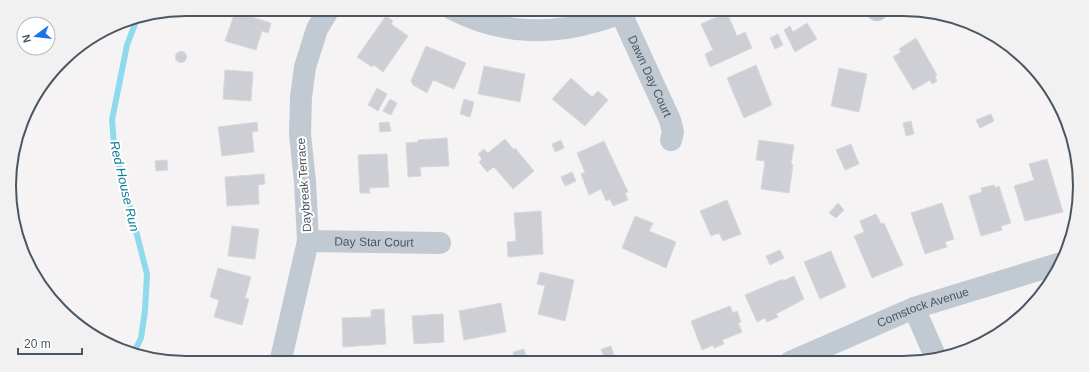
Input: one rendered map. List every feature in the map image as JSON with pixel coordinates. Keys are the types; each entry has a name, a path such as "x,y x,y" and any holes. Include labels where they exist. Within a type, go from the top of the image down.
{"street":[{"name":"Daybreak Terrace","path":"282,356 308,241 305,182 300,134 301,97 305,67 317,29 325,16"},
{"path":"466,16 491,25 526,31 578,27 608,16"},
{"name":"Dawn Day Court","path":"624,16 670,120 672,132 671,140"},
{"name":"Day Star Court","path":"308,241 440,243"},
{"name":"Comstock Avenue","path":"804,356 914,308 1053,266"},
{"path":"914,308 934,353"}],"building":[{"path":"234,16 248,16 271,23 268,33 262,31 256,50 225,41"},
{"path":"386,16 393,21 391,24 408,36 383,72 374,65 372,67 357,57"},
{"path":"720,16 728,16 737,36 745,32 752,48 710,67 705,54 713,50 701,24"},
{"path":"807,23 817,39 795,52 784,30 790,26 793,32"},
{"path":"778,34 783,45 775,49 770,38"},
{"path":"916,38 937,75 935,77 937,81 932,84 930,80 913,90 893,57 901,52 899,49"},
{"path":"426,46 466,63 454,89 433,80 427,93 413,85 411,81"},
{"path":"179,52 183,52 185,53 185,61 179,62 176,59 176,55"},
{"path":"756,65 772,105 744,118 727,78"},
{"path":"484,66 525,74 520,102 478,94"},
{"path":"839,68 867,74 859,112 831,106"},
{"path":"225,70 253,72 251,101 223,99"},
{"path":"571,78 592,97 598,91 608,100 585,126 552,99"},
{"path":"377,88 387,94 378,111 368,105"},
{"path":"390,99 397,103 391,115 383,111"},
{"path":"464,99 474,102 470,117 460,114"},
{"path":"991,114 994,121 980,128 976,120"},
{"path":"911,121 914,134 906,136 903,123"},
{"path":"257,122 258,131 252,132 254,152 222,156 218,127"},
{"path":"389,122 391,131 380,132 379,123"},
{"path":"447,138 449,166 420,167 421,176 408,177 406,143 418,142 418,140"},
{"path":"505,139 514,150 515,148 534,171 513,189 494,167 487,172 479,162 482,159 478,154 484,149 488,153"},
{"path":"561,140 564,148 555,152 552,144"},
{"path":"759,140 794,145 789,193 761,189 765,161 756,160"},
{"path":"604,141 628,192 625,193 628,200 613,206 610,199 606,201 601,189 589,195 581,174 585,172 577,153"},
{"path":"851,144 859,164 845,170 836,150"},
{"path":"387,154 389,187 369,188 370,193 360,193 358,155"},
{"path":"1047,159 1063,212 1025,221 1014,186 1034,180 1029,164"},
{"path":"167,160 168,170 156,171 155,161"},
{"path":"572,172 576,181 565,186 561,177"},
{"path":"264,174 265,184 258,185 259,204 227,206 225,177"},
{"path":"994,185 995,188 999,186 1011,223 1001,226 1002,230 981,236 969,196 982,192 981,188"},
{"path":"727,200 741,234 723,241 719,233 711,236 700,211"},
{"path":"838,203 844,210 836,218 829,213"},
{"path":"942,203 954,239 945,242 947,247 925,254 911,213"},
{"path":"541,211 543,254 508,257 507,242 516,241 514,213"},
{"path":"876,214 881,224 884,223 903,265 872,278 854,236 864,232 860,221"},
{"path":"635,216 653,223 649,231 676,242 666,268 622,248"},
{"path":"232,226 259,229 255,259 228,256"},
{"path":"780,250 784,258 770,265 766,256"},
{"path":"831,251 846,287 820,299 804,262"},
{"path":"218,268 251,277 245,298 249,299 242,325 214,317 219,300 210,297"},
{"path":"540,272 574,280 565,321 538,314 545,286 537,284"},
{"path":"794,276 804,299 776,314 778,317 767,322 765,318 757,322 745,295"},
{"path":"501,303 506,332 464,340 459,311"},
{"path":"730,306 733,313 737,311 741,322 738,323 742,332 722,340 724,344 714,348 713,345 702,350 691,321"},
{"path":"384,309 386,344 343,347 342,318 371,317 371,310"},
{"path":"443,314 444,342 414,344 412,316"},
{"path":"611,346 614,355 603,356 601,349"},
{"path":"524,349 526,356 514,356 513,352"}],"waterway":[{"name":"Red House Run","path":"135,24 127,45 112,120 114,145 147,274 145,311 141,338 136,348"}]}
